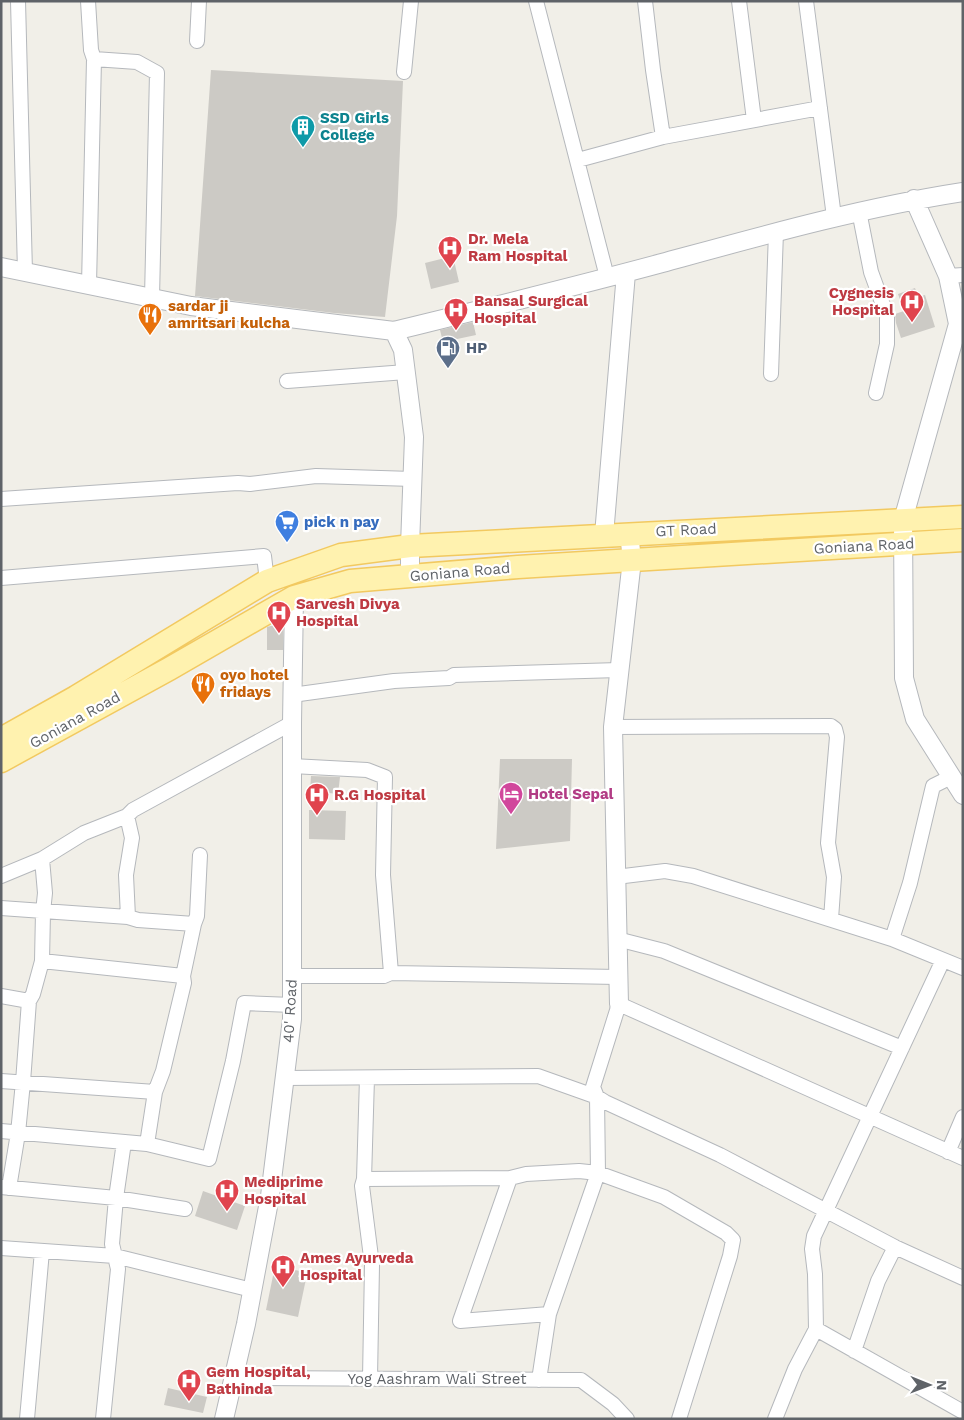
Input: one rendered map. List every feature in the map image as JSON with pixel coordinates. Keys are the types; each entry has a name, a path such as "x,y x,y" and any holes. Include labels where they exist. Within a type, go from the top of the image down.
{"main road":[{"name":"GT Road","path":"410,546 963,516"},
{"name":"Goniana Road","path":"1,761 169,669 294,597 350,581 518,567 963,540"},
{"name":"Goniana Road","path":"1,738 76,697 267,581 341,555 410,546"}],"street":[{"path":"18,1 25,272"},
{"path":"88,1 91,50 94,59 89,285"},
{"path":"196,41 199,1"},
{"path":"404,72 411,1"},
{"path":"536,1 607,278"},
{"path":"645,1 652,70 663,137"},
{"path":"739,1 754,120"},
{"path":"806,1 834,217"},
{"path":"94,59 137,62 157,73 152,298"},
{"path":"578,160 663,137 820,108"},
{"path":"1,267 191,306 394,331 607,278 834,217 963,192"},
{"path":"914,200 955,276 958,324 903,520 904,678 915,719 963,795"},
{"path":"859,211 871,272 887,316 887,344 876,393"},
{"path":"771,374 776,232"},
{"path":"604,535 626,273"},
{"path":"394,331 403,350 414,438 410,576"},
{"path":"287,381 406,372"},
{"path":"1,499 238,483 250,484 316,476 412,478"},
{"path":"539,1380 549,1314 598,1173 597,1097 594,1087 619,1004 613,727 632,560 628,533"},
{"path":"1,578 264,556 267,581"},
{"name":"40' Road","path":"224,1419 246,1324 270,1196 292,1019 292,695 294,597"},
{"path":"292,695 394,681 449,678 454,675 619,670"},
{"path":"1,876 42,859 84,833 128,816 133,810 292,723"},
{"path":"613,727 832,726 837,737 828,844 834,877 831,919"},
{"path":"292,766 367,770 385,777 383,875 391,973"},
{"path":"892,939 910,884 933,786 951,777"},
{"path":"128,816 132,838 126,875 128,917"},
{"path":"147,1144 155,1092 166,1061 184,983 183,976 196,916 200,855"},
{"path":"42,859 45,893 42,961 34,994 29,1001 18,1133 5,1188 116,1198 185,1209"},
{"path":"616,877 665,871 693,876 892,939 963,968"},
{"path":"1,908 128,917 138,920 194,924"},
{"path":"617,939 664,951 902,1048"},
{"path":"775,1419 796,1369 816,1329 815,1274 812,1243 814,1236 943,960"},
{"path":"42,961 183,976"},
{"path":"292,976 384,976 391,973 618,977"},
{"path":"1,996 29,1001"},
{"path":"1,1131 147,1144 209,1159 233,1061 244,1002 292,1005"},
{"path":"619,1004 963,1158"},
{"path":"284,1078 538,1076 597,1097 720,1155 895,1247 963,1278"},
{"path":"367,1078 364,1179 362,1186 372,1265 370,1379"},
{"path":"1,1081 155,1092"},
{"path":"948,1152 963,1117"},
{"path":"104,1419 118,1269 112,1244 124,1142"},
{"path":"364,1179 510,1178 526,1174 579,1171 598,1173 664,1196 726,1233 733,1240 730,1256 679,1419"},
{"path":"510,1178 460,1321 549,1314"},
{"path":"854,1351 878,1281 895,1247"},
{"path":"1,1248 115,1256 252,1290"},
{"path":"27,1419 42,1251"},
{"path":"816,1329 963,1412"},
{"name":"Yog Aashram Wali Street","path":"233,1378 581,1380 613,1404 627,1419"}],"building":[{"name":"SSD Girls College","path":"211,70 403,81 397,216 385,317 334,313 195,296"},
{"path":"453,256 459,282 431,289 425,263"},
{"path":"915,288 918,297 925,295 935,327 901,338 895,314 904,311 898,294"},
{"path":"473,322 476,335 443,342 440,330"},
{"path":"283,626 283,650 267,650 267,627"},
{"path":"500,759 572,759 570,841 496,849"},
{"path":"311,776 340,777 338,794 310,791"},
{"path":"309,810 346,811 345,840 309,839"},
{"path":"203,1191 245,1206 237,1230 195,1216"},
{"path":"275,1266 300,1271 298,1277 306,1279 298,1317 266,1310"},
{"path":"168,1388 207,1397 203,1413 164,1405"}],"place":[{"name":"SSD Girls College","path":"303,148"},
{"name":"Dr. Mela Ram Hospital","path":"450,269"},
{"name":"Cygnesis Hospital","path":"912,323"},
{"name":"Bansal Surgical Hospital","path":"456,331"},
{"name":"sardar ji amritsari kulcha","path":"150,336"},
{"name":"HP","path":"448,369"},
{"name":"pick n pay","path":"287,543"},
{"name":"Sarvesh Divya Hospital","path":"279,634"},
{"name":"oyo hotel fridays","path":"203,705"},
{"name":"Hotel Sepal","path":"511,815"},
{"name":"R.G Hospital","path":"317,816"},
{"name":"Mediprime Hospital","path":"227,1212"},
{"name":"Ames Ayurveda Hospital","path":"283,1288"},
{"name":"Gem Hospital, Bathinda","path":"189,1402"}]}
